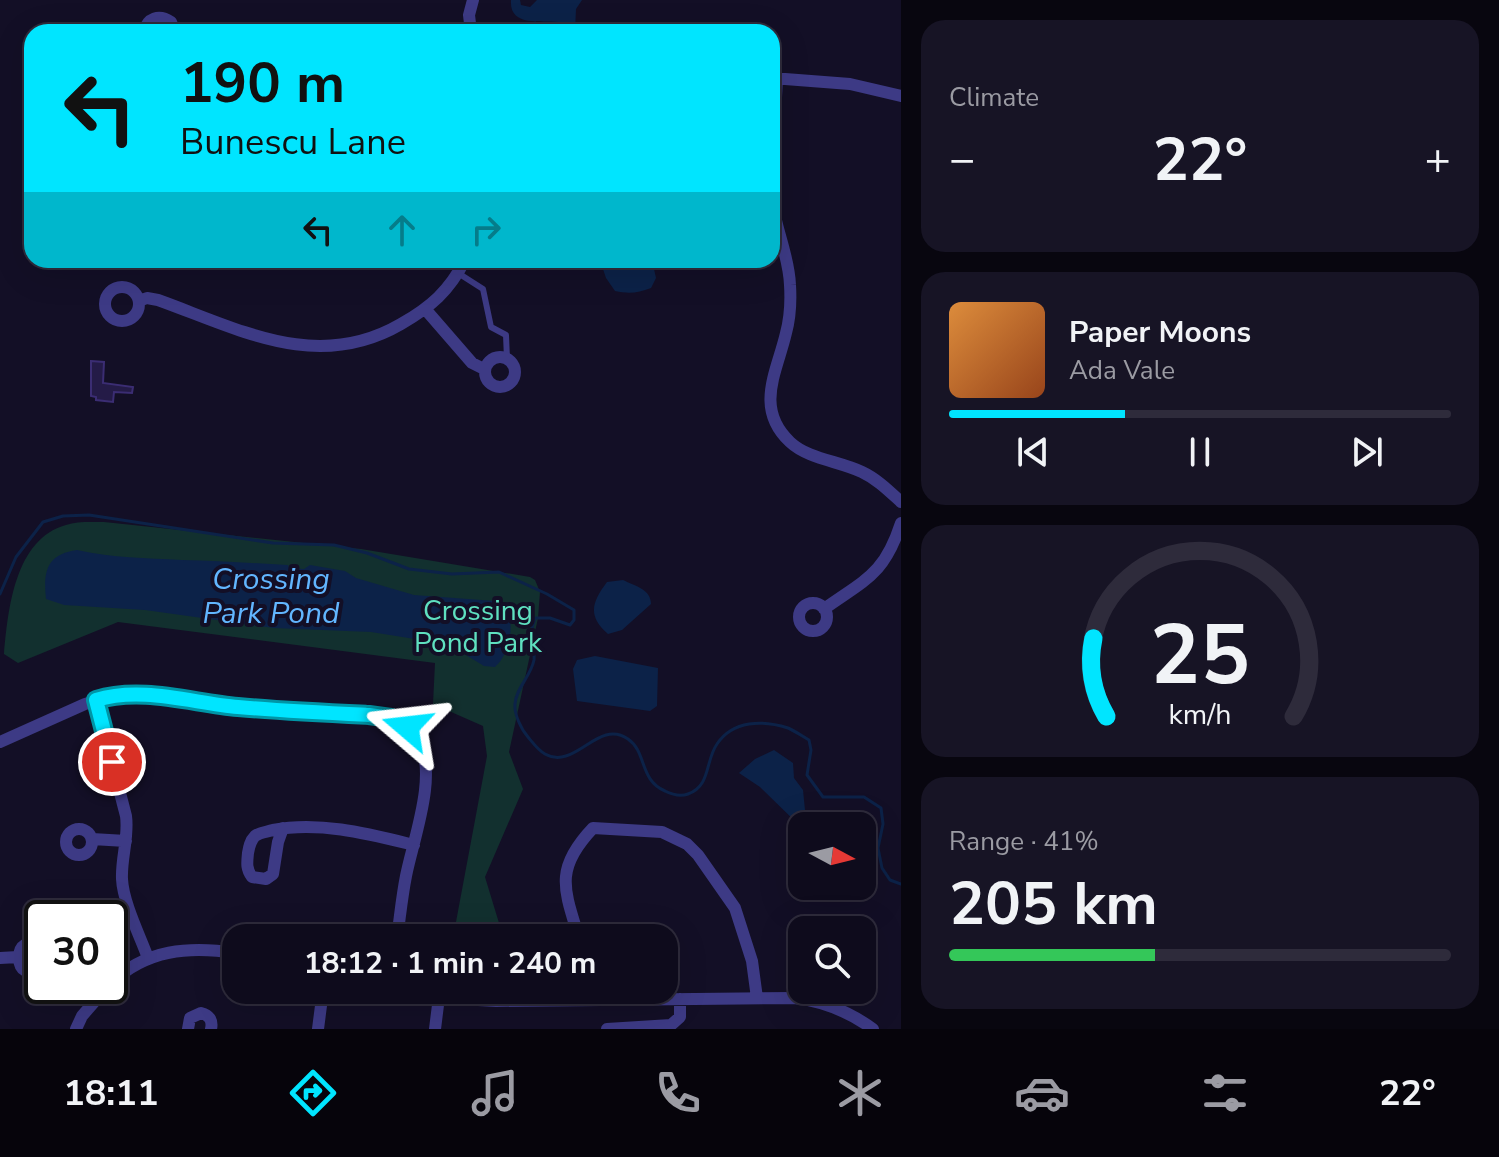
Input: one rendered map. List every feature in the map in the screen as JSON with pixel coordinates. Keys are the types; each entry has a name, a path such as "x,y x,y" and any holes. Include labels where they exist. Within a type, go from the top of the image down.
{"street":[{"path":"463,0 470,24"},
{"path":"469,15 473,0"},
{"path":"148,24 157,18 166,19 172,24"},
{"path":"780,78 850,84 901,96"},
{"path":"780,240 789,270 790,289 786,332 772,381 772,416 791,443 805,452 865,473 901,502"},
{"path":"139,301 147,298 158,300 253,335 287,344 315,347 346,345 392,329 426,310 461,268"},
{"path":"426,310 472,363 484,369"},
{"path":"495,357 507,359 515,371 513,381 506,387 491,386 485,378 484,369 495,357"},
{"path":"824,609 873,575 886,558 901,523"},
{"path":"0,742 112,696 138,695 236,707 391,718 407,727 419,741 425,758 426,778 399,924"},
{"path":"96,700 128,829 123,889 148,958"},
{"path":"283,828 332,828 414,845"},
{"path":"575,924 564,885 565,874 579,843 593,828 662,832 687,844 698,855 735,908 752,961 757,998"},
{"path":"92,839 126,841"},
{"path":"24,947 18,957 24,968"},
{"path":"128,969 148,958 174,951 222,951"},
{"path":"0,958 18,957"},
{"path":"607,1029 671,1025 680,1017 680,999 794,998 837,1007 873,1029"},
{"path":"76,1029 92,1004"},
{"path":"318,1029 321,1004"},
{"path":"435,1029 438,1004"},
{"path":"188,1029 190,1018 201,1013 211,1019 211,1029"}],"lane":[{"path":"458,273 483,289 491,327 506,335 507,359"}],"green space":[{"name":"Crossing Pond Park","path":"79,522 361,549 535,580 540,592 538,618 509,752 523,789 485,877 499,924 456,924 487,756 483,726 433,704 435,663 118,622 18,663 4,654 12,597 25,560 35,545 49,533"}],"water":[{"path":"511,0 520,0 521,5 530,7 537,0 582,0 576,9 575,24 527,20 515,15"},
{"path":"603,268 654,268 656,278 651,288 629,293 615,291"},
{"name":"Crossing Park Pond","path":"77,550 104,555 288,565 289,568 304,569 310,565 345,571 356,578 414,595 495,601 508,613 510,637 503,657 495,667 484,666 440,643 371,632 274,628 145,610 64,605 46,599 45,580 49,566 59,555"},
{"path":"623,580 645,591 651,604 622,630 608,634 594,615 595,602 607,582"},
{"path":"595,656 658,668 657,706 650,711 577,701 573,669 577,660"},
{"path":"774,750 793,763 794,778 803,790 808,812 788,814 760,787 739,773 755,759"}],"building":[{"path":"91,361 104,362 103,383 133,387 132,393 114,392 113,402 96,400 91,396"}],"waterway":[{"path":"0,594 16,557 43,522 63,516 89,515 273,543 334,545 367,553 409,569 452,574 499,572 574,610 574,620 570,625 550,618 535,618 531,636 534,660 516,698 516,712 521,726 542,752 556,757 566,756 596,739 617,734 634,745 657,786 682,795 701,785 713,751 731,730 759,723 788,728 809,740 811,750 807,775 823,797 864,797 881,808 883,824 878,848 882,868 890,880 901,884"}],"route":[{"path":"112,762 96,700 112,696 138,695 236,707 369,715 391,718 407,727"}]}
